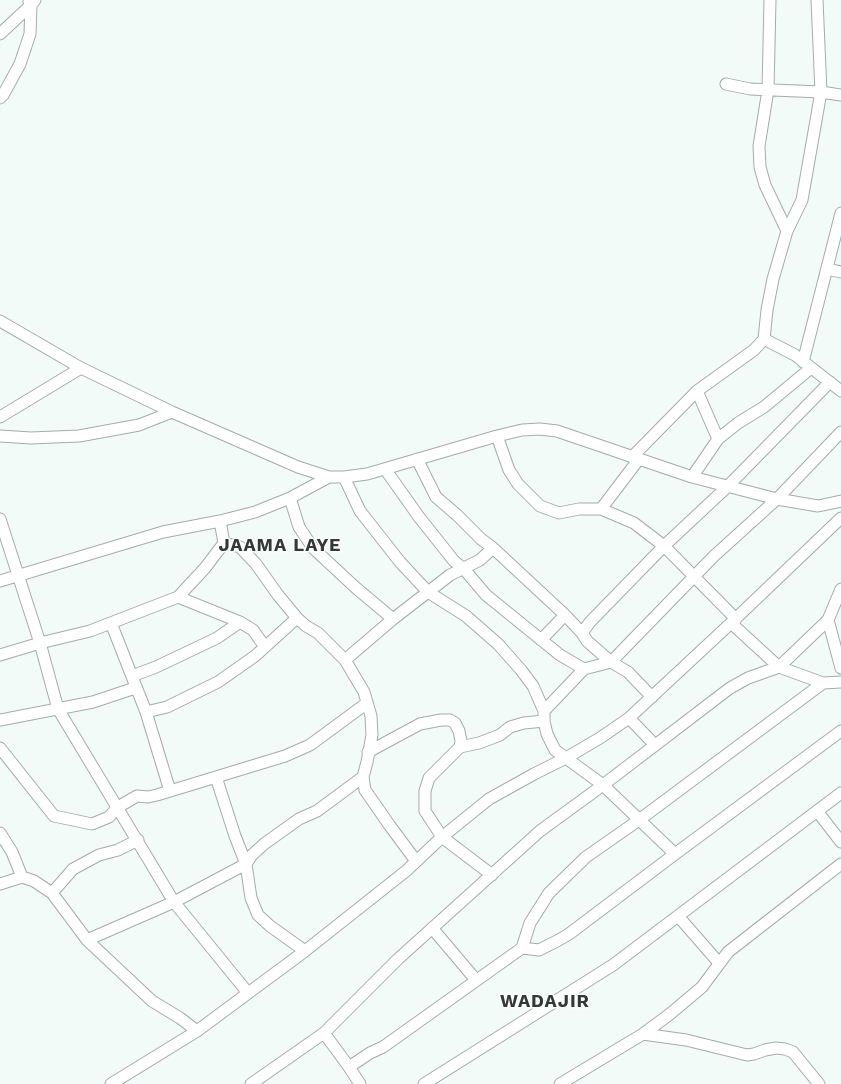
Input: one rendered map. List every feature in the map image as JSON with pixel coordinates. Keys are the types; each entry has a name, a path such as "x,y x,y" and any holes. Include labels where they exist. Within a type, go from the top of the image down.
{"street":[{"path":"770,0 768,90 759,146 760,167 765,185 787,231"},
{"path":"601,510 636,458 696,392 754,350 764,339 772,279 787,231 802,200 820,92 817,0"},
{"path":"0,34 31,2"},
{"path":"0,98 20,64 30,34 31,2"},
{"path":"726,84 768,90 820,92 841,95"},
{"path":"692,477 718,439 738,423 764,407 807,365 826,269 841,213"},
{"path":"826,269 841,272"},
{"path":"0,321 81,368 172,412 298,467 328,478 344,478 367,474 497,436 522,430 540,429 557,431 692,477 777,499 818,506 841,501"},
{"path":"764,339 794,355 841,391"},
{"path":"0,417 81,368"},
{"path":"582,633 590,622 664,546 727,487 830,382"},
{"path":"696,392 718,439"},
{"path":"0,436 31,438 79,436 139,425 172,412"},
{"path":"492,874 442,837 425,811 424,791 429,778 460,747 479,743 500,735 510,727 544,716 584,669 611,662 714,556 777,499 841,432"},
{"path":"497,436 509,470 518,484 540,506 559,513 579,509 601,510 634,523 664,546 733,621 779,667 823,683 841,682"},
{"path":"417,459 436,497 565,615 582,633 587,641 611,662 628,672 652,697"},
{"path":"385,469 454,561 464,569 486,595 560,655 584,669"},
{"path":"0,581 163,532 220,521 255,512 290,498 328,478"},
{"path":"344,478 360,511 400,562 428,592 466,616 498,644 522,670 533,686 544,716 547,734 555,750 603,785 674,854"},
{"path":"290,498 299,527 313,548 356,588 393,619"},
{"path":"111,1084 197,1031 305,951 406,871 442,837 489,799 566,758 600,738 629,718 841,518"},
{"path":"0,519 40,643 58,709 174,902 248,993"},
{"path":"0,656 40,643 90,631 178,597 205,568 224,543 220,521"},
{"path":"224,543 240,547 256,564 278,595 297,618 306,626 318,633 345,660 364,692 371,716 372,735 367,762 362,777 365,790 416,861"},
{"path":"345,660 393,619 450,575 480,560 493,548"},
{"path":"251,1084 324,1033 393,964 540,831 730,688 748,678 779,667 828,620 841,589"},
{"path":"178,597 240,622 252,630 265,647"},
{"path":"541,640 565,615"},
{"path":"146,712 167,707 218,682 256,656 297,618"},
{"path":"828,620 841,668"},
{"path":"132,676 156,667 217,638 240,622"},
{"path":"111,623 146,712 170,791"},
{"path":"349,1067 370,1053 384,1047 522,948 530,923 549,893 586,857 639,820 823,683"},
{"path":"0,720 94,702 136,688"},
{"path":"1,751 54,816 92,824 109,817 118,807 137,796 148,797 285,756 310,745 367,704"},
{"path":"629,718 655,745"},
{"path":"368,752 420,724 440,720 450,720 455,723 459,731 461,741 460,747"},
{"path":"522,948 539,950 563,938 841,731"},
{"path":"216,777 235,836 246,864 251,898 258,915 270,926 305,951"},
{"path":"87,940 174,902 246,864 252,854 264,844 299,818 317,811 362,777"},
{"path":"424,1084 613,965 841,793"},
{"path":"817,811 841,842"},
{"path":"0,833 12,852 22,877"},
{"path":"52,893 73,870 99,855 118,850 138,840"},
{"path":"560,1084 643,1034 670,1014 702,986 728,952 841,864"},
{"path":"0,884 22,877 34,881 52,893 87,940 152,1001 180,1018 197,1031"},
{"path":"678,916 719,963"},
{"path":"432,928 476,980"},
{"path":"324,1033 360,1084"},
{"path":"643,1034 686,1040 747,1055 776,1048 785,1049 793,1052 818,1084"}],"district":[{"name":"JAAMA LAYE","path":"280,546"},
{"name":"WADAJIR","path":"545,1002"}]}
